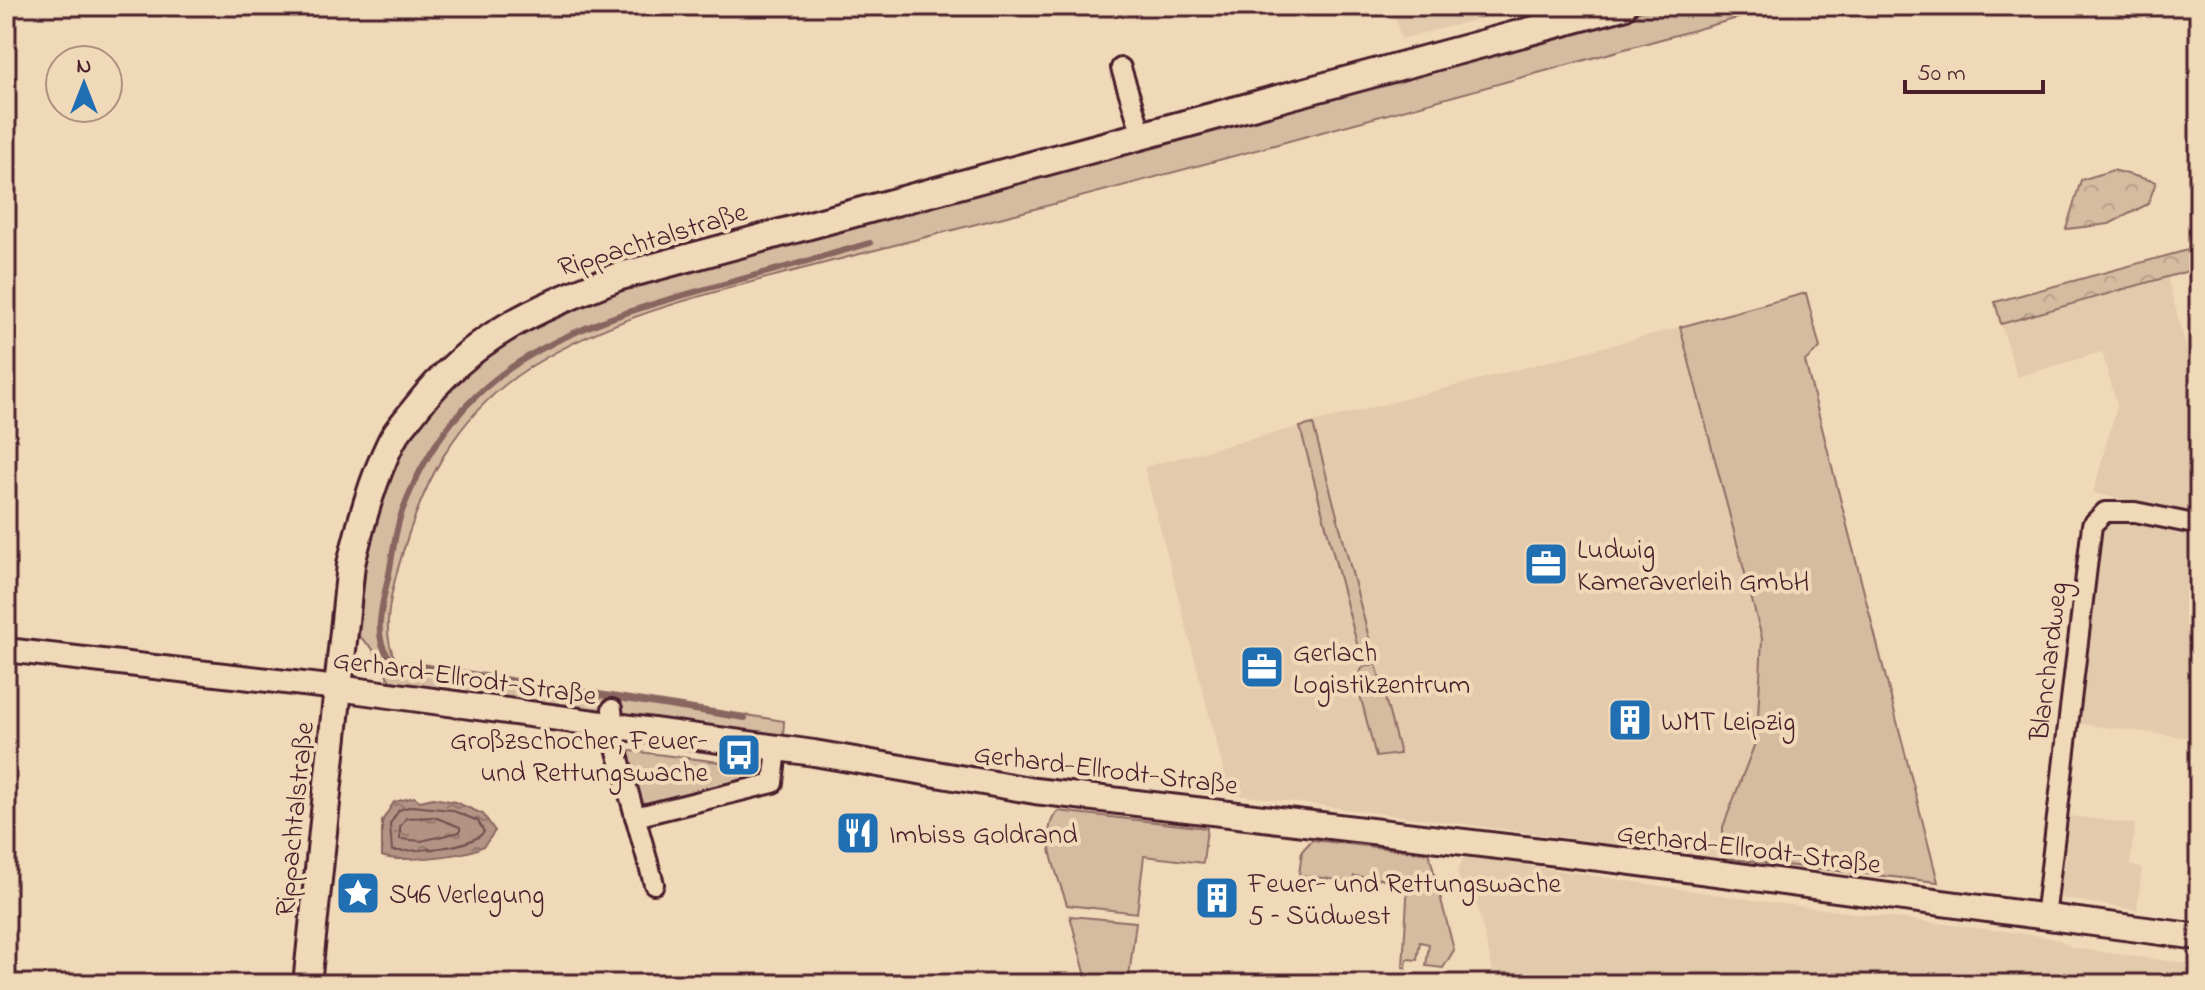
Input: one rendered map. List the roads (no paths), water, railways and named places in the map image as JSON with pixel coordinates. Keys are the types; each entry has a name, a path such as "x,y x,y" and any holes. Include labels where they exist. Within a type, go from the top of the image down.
{"main road":[{"name":"Rippachtalstraße","path":"307,984 351,564 370,495 392,439 442,375 491,334 545,306 617,277 1623,6"},
{"name":"Gerhard-Ellrodt-Straße","path":"338,688 613,719 1035,791 1671,867 2199,937"}],"street":[{"path":"1121,68 1142,135"},
{"name":"Blanchardweg","path":"2045,918 2092,525 2105,512 2135,512 2199,525"},
{"name":"Gerhard-Ellrodt-Straße","path":"6,650 338,688"},
{"path":"613,719 654,884"},
{"path":"635,817 773,783 777,749"}],"water":[{"path":"414,797 420,801 433,798 455,802 483,814 495,831 483,846 463,853 417,859 382,856 382,821 394,802"}],"waterway":[{"path":"745,718 397,663 383,646 380,623 398,525 426,461 453,421 484,389 519,362 558,340 646,306 870,243"}],"place":[{"name":"Ludwig Kameraverleih GmbH","path":"1546,564"},
{"name":"Gerlach Logistikzentrum","path":"1262,667"},
{"name":"WMT Leipzig","path":"1630,720"},
{"name":"Großzschocher, Feuer- und Rettungswache","path":"739,755"},
{"name":"Imbiss Goldrand","path":"858,833"},
{"name":"S46 Verlegung","path":"358,893"},
{"name":"Feuer- und Rettungswache 5 – Südwest","path":"1217,898"}]}
